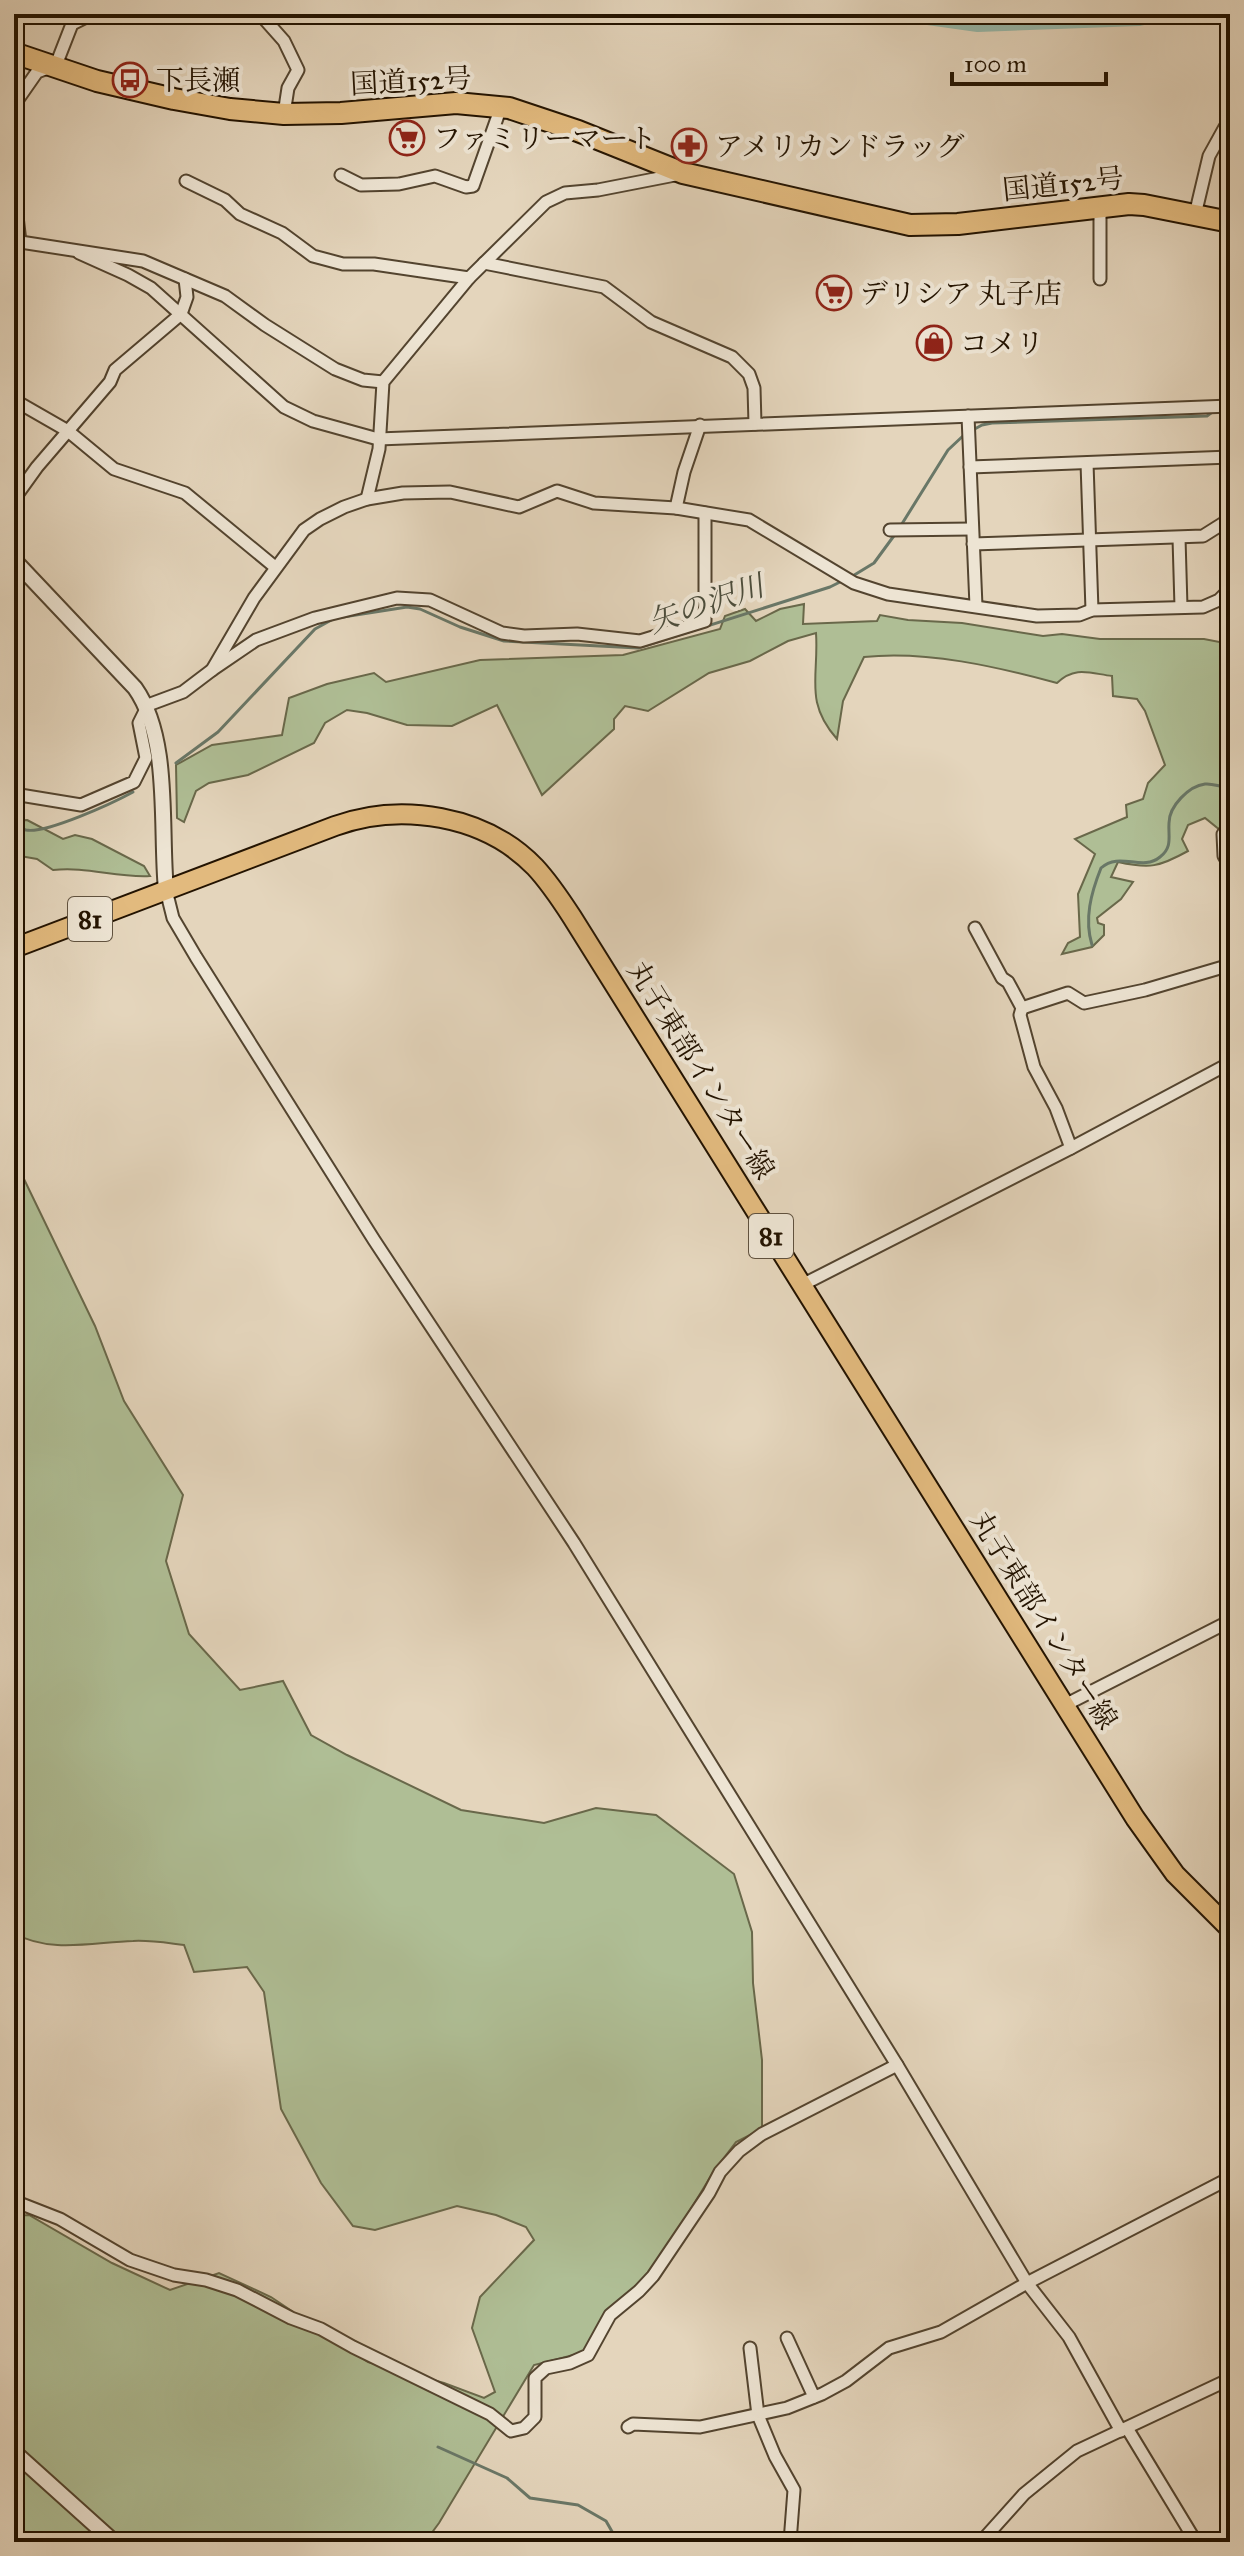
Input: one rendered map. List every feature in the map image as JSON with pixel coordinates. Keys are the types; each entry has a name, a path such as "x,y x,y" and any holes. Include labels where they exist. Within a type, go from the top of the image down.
{"highway":[{"name":"国道152号","path":"14,53 97,81 230,109 284,114 341,113 456,103 501,107 578,131 683,173 910,225 958,224 1100,206 1144,205 1230,222"}],"main road":[{"name":"丸子東部インター線","path":"14,948 372,815 441,817 474,828 505,844 534,866 557,894 1159,1854 1190,1891 1230,1929"}],"street":[{"path":"14,105 37,72 56,65 71,19 92,14"},
{"path":"260,14 284,41 298,70 288,88 284,114"},
{"path":"341,175 361,185 399,184 435,176 466,187 473,186 501,107"},
{"path":"1195,215 1209,156 1225,127 1230,126"},
{"path":"367,499 379,449 383,382 469,278 546,202 565,193 598,190 683,173"},
{"path":"186,181 225,200 240,214 282,233 313,256 343,264 374,264 469,278"},
{"path":"14,190 17,242 143,261 234,301 265,325 335,369 363,380 383,382"},
{"path":"1100,206 1100,279"},
{"path":"79,253 151,288 284,407 326,426 378,439 700,425 968,427 1228,407"},
{"path":"484,263 604,287 651,322 732,357 749,374 754,388 755,424"},
{"path":"14,499 110,382 115,370 181,314 187,297 185,279"},
{"path":"14,400 68,431 114,469 185,493 275,567"},
{"path":"676,508 700,425"},
{"path":"968,427 976,606"},
{"path":"970,467 1230,457"},
{"path":"1087,463 1092,610"},
{"path":"212,670 275,567 312,524 367,499 403,493 450,492 519,507 557,491 594,503 676,508 749,520 854,583 888,594 1037,616 1061,617 1092,610 1203,607 1219,600 1230,589"},
{"path":"14,794 81,805 134,782 146,758 139,723 148,705 183,692 256,640 315,618 397,598 430,600 502,633 524,636 577,634 640,641 705,621 705,513"},
{"path":"973,544 1203,536 1230,519"},
{"path":"895,531 972,529"},
{"path":"1179,538 1181,607"},
{"path":"14,560 110,660 148,705 157,733 166,890 173,918 196,957 374,1240 574,1543 897,2065 1027,2283 1069,2337 1196,2542"},
{"path":"1230,825 1223,834 1224,856 1230,866"},
{"path":"975,928 1022,1008 1020,1015 1034,1067 1056,1108 1071,1148"},
{"path":"1022,1008 1068,993 1084,1003 1145,990 1230,965"},
{"path":"802,1285 1229,1068"},
{"path":"1065,1705 1230,1621"},
{"path":"14,2201 60,2219 130,2260 174,2275 206,2280 237,2290 490,2414 511,2431 524,2428 535,2417 535,2378 546,2368 588,2355 610,2315 653,2276 720,2172 739,2151 762,2134 897,2065"},
{"path":"628,2427 633,2424 700,2427 787,2408 814,2397 846,2381 889,2348 941,2332 1027,2283 1230,2178"},
{"path":"787,2338 814,2397"},
{"path":"750,2348 752,2385 758,2415 775,2456 794,2490 790,2542"},
{"path":"989,2539 1024,2494 1077,2451 1230,2379"},
{"path":"14,2452 114,2542"}],"green space":[{"path":"804,604 803,624 877,621 880,615 962,623 1043,636 1204,639 1230,644 1230,817 1220,830 1205,818 1188,825 1182,839 1188,851 1169,860 1147,866 1118,862 1111,877 1133,882 1121,899 1097,918 1098,923 1104,925 1104,935 1092,947 1062,954 1068,943 1080,937 1078,894 1095,854 1075,839 1127,817 1126,805 1143,799 1148,783 1165,765 1145,711 1137,699 1113,696 1112,676 1096,673 1070,674 1057,683 936,658 864,657 843,701 837,739 820,713 817,701 816,633 788,641 750,661 709,673 648,711 625,706 614,719 614,729 542,795 497,705 452,726 407,725 347,710 325,723 314,743 248,775 209,783 196,791 184,822 177,818 176,765 212,745 282,735 289,698 327,684 374,673 386,682 480,660 623,655 720,629 725,616 745,609 756,621 780,609"},
{"path":"27,820 63,839 75,835 92,839 144,866 150,876 53,870 37,859 14,855 14,821"},
{"path":"14,1171 23,1177 95,1326 124,1401 183,1495 166,1561 189,1634 240,1690 283,1681 311,1735 461,1810 544,1823 596,1808 656,1815 734,1874 752,1932 753,1983 762,2060 762,2129 736,2142 714,2171 662,2256 589,2351 534,2365 425,2542 14,2542 14,2216 29,2215 112,2263 170,2290 219,2273 271,2297 368,2362 444,2383 484,2398 495,2392 472,2328 480,2297 534,2240 526,2227 496,2215 457,2206 375,2230 353,2226 321,2183 281,2109 264,1992 247,1967 194,1972 184,1945 139,1941 57,1945 14,1933"}],"waterway":[{"path":"914,14 978,23 1152,14"},
{"name":"矢の沢川","path":"971,431 992,423 1207,416 1215,410"},
{"name":"矢の沢川","path":"900,527 948,450 964,435"},
{"name":"矢の沢川","path":"851,577 874,563 896,533"},
{"name":"矢の沢川","path":"343,617 407,607 420,609 460,627 504,641 638,648 844,580"},
{"name":"矢の沢川","path":"176,763 218,732 315,629 335,618"},
{"path":"1092,945 1090,906 1101,868 1116,861 1146,863 1160,857 1168,845 1172,810 1181,798 1205,784 1230,787"},
{"name":"矢の沢川","path":"14,825 36,830 63,823 133,792"},
{"path":"438,2447 507,2478 530,2498 578,2505 606,2521 618,2542"}],"place":[{"name":"下長瀬","path":"130,80"},
{"name":"ファミリーマート","path":"407,138"},
{"name":"アメリカンドラッグ","path":"689,146"},
{"name":"デリシア 丸子店","path":"834,293"},
{"name":"コメリ","path":"934,343"}]}
